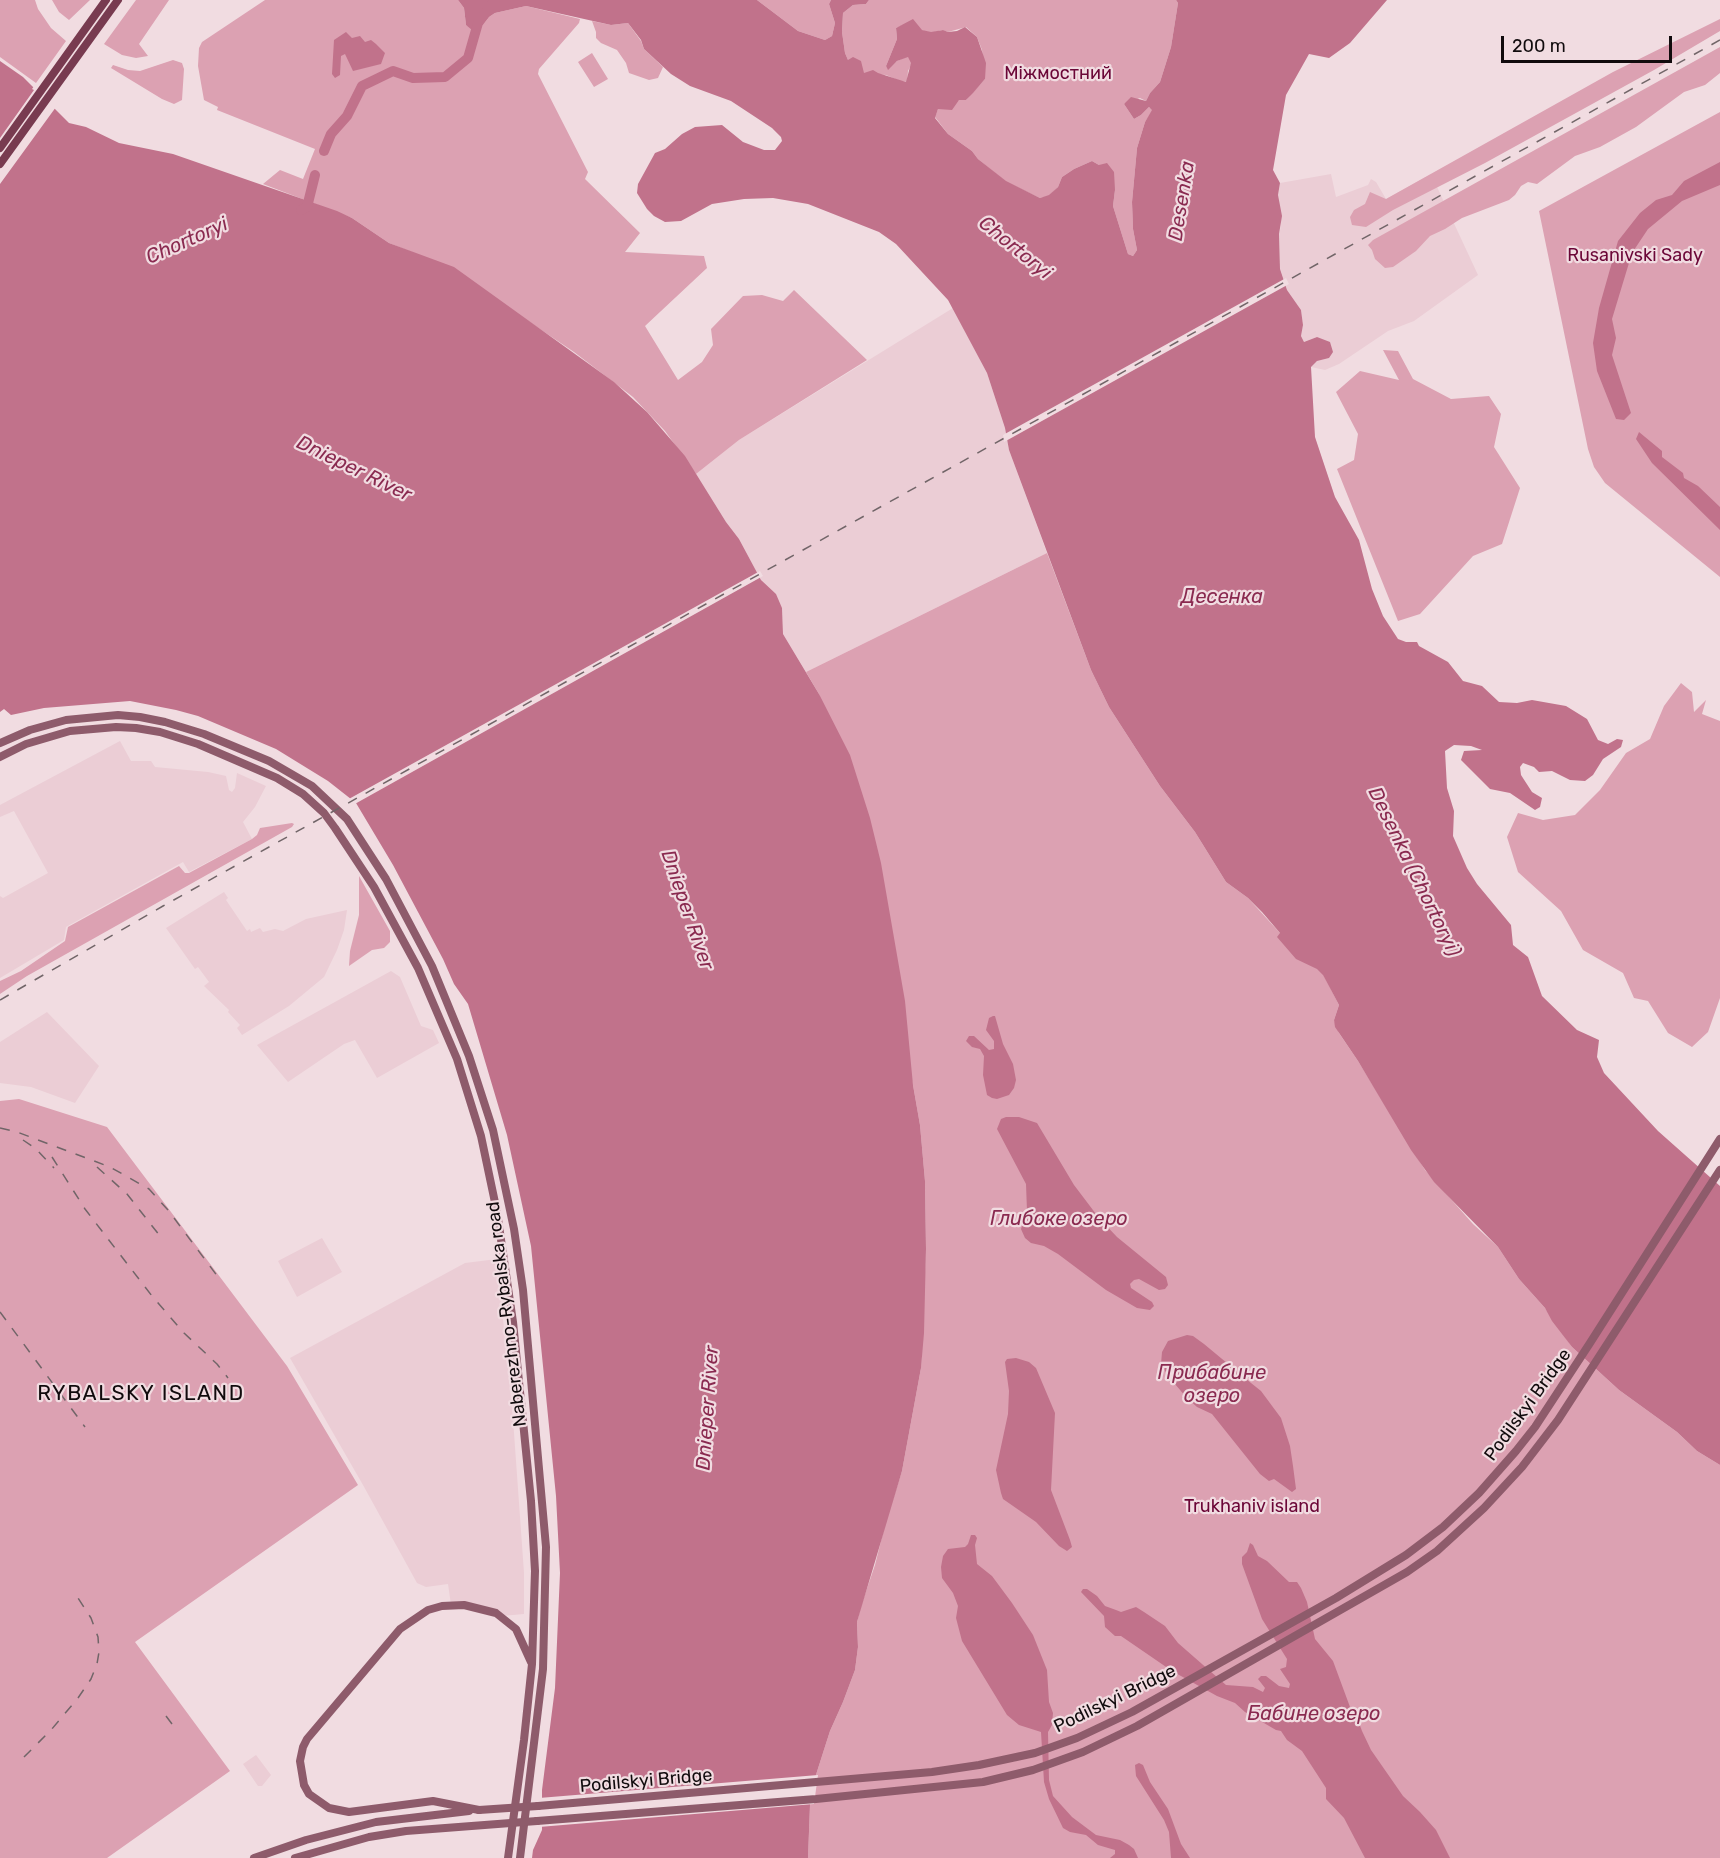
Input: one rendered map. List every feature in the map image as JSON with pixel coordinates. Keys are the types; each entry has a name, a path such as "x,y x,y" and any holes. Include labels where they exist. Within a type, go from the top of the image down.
{"main road":[{"path":"0,164 100,17 106,0"},
{"path":"0,148 100,17 118,0"},
{"name":"Naberezhno-Rybalska road","path":"0,744 30,730 66,720 118,715 165,722 204,734 269,761 312,786 347,819 386,879 432,966 470,1056 493,1130 514,1228 523,1290 546,1547 543,1669 520,1858"},
{"name":"Naberezhno-Rybalska road","path":"0,756 18,747 70,731 92,728 136,728 160,732 198,744 277,778 303,794 324,813 374,887 418,968 471,1101 489,1171 513,1322 531,1501 535,1571 532,1664 508,1858"},
{"name":"Podilskyi Bridge","path":"254,1858 316,1837 376,1822 479,1810 921,1773 979,1766 1035,1753 1077,1738 1132,1712 1336,1598 1406,1555 1463,1509 1535,1427 1720,1139"},
{"name":"Podilskyi Bridge","path":"295,1858 369,1837 406,1831 816,1799 983,1782 1034,1770 1083,1752 1137,1726 1384,1586 1437,1551 1462,1529 1516,1474 1558,1420 1720,1170"},
{"path":"479,1810 433,1801 349,1812 329,1808 309,1794 302,1776 301,1754 307,1739 400,1629 422,1613 442,1606 464,1605 496,1613 516,1629 532,1664"}],"shaded area":[{"path":"1331,174 1336,197 1368,185 1371,179 1376,182 1386,199 1431,174 1478,275 1414,321 1388,331 1339,364 1325,370 1311,367 1317,361 1329,358 1317,337 1304,342 1301,336 1303,325 1301,310 1287,290 1280,269 1279,234 1281,226 1278,195 1280,183"},
{"path":"953,308 987,373 1005,428 1009,450 1047,553 806,672 783,634 782,608 761,580 739,539 696,474 739,440"},
{"path":"120,741 131,761 151,761 155,767 226,776 229,790 232,792 235,788 237,773 266,786 255,807 243,822 252,839 189,872 183,862 66,927 64,940 0,978 0,896 3,898 48,873 14,811 0,817 0,805"},
{"path":"224,892 228,898 226,900 247,931 250,929 251,932 260,928 263,932 275,929 283,931 306,919 347,910 344,930 324,977 289,1006 242,1035 237,1028 240,1025 228,1012 229,1010 204,986 209,982 198,967 195,969 166,928"},
{"path":"391,971 400,977 421,1026 433,1030 439,1043 377,1078 355,1040 344,1044 288,1082 257,1045"},
{"path":"47,1012 99,1066 75,1103 31,1087 0,1083 0,1042"},
{"path":"322,1238 342,1272 297,1297 278,1261"},
{"path":"497,1259 513,1419 524,1573 524,1614 502,1616 451,1605 448,1584 426,1587 417,1583 290,1358 465,1263"},
{"path":"256,1755 271,1775 262,1786 258,1786 243,1764"}],"green space":[{"path":"0,0 35,0 38,9 51,28 66,41 36,83 0,57"},
{"path":"52,0 90,0 69,20 59,12"},
{"path":"136,0 169,0 139,44 148,56 136,58 122,55 104,44"},
{"path":"265,0 458,0 464,8 466,25 479,29 495,13 526,6 580,19 539,69 538,74 588,172 585,179 640,233 625,252 704,256 707,268 645,326 678,380 702,362 713,345 711,329 743,296 762,295 783,301 794,290 867,360 739,440 696,474 665,431 633,397 574,352 525,319 419,255 389,243 352,218 263,184 280,170 303,179 315,149 217,110 218,107 204,100 198,66 199,48 202,42"},
{"path":"757,0 831,0 829,4 835,23 832,36 825,40 798,31"},
{"name":"Міжмостний","path":"869,0 1176,0 1178,3 1171,47 1160,82 1146,101 1140,98 1124,104 1134,119 1149,107 1153,110 1145,122 1137,148 1132,202 1133,229 1137,250 1133,256 1128,254 1113,206 1115,190 1099,165 1092,161 1074,169 1062,177 1058,187 1049,196 1040,198 1006,182 978,159 972,151 948,134 935,117 938,109 959,100 966,100 985,79 982,50 977,37 966,27 948,32 942,30 931,33 903,25 896,28 897,39 886,66 888,69 897,61 908,56 912,63 908,71 907,82 886,75 863,73 848,60 842,32 843,13 853,5 866,4"},
{"path":"1720,19 1720,31 1654,70 1485,163 1393,210 1366,227 1352,225 1350,217 1354,210 1365,204 1370,192 1386,199 1613,72"},
{"path":"592,21 611,25 628,23 644,49 663,67 658,78 649,80 629,73 626,63 617,50 601,43 596,38"},
{"path":"1720,47 1720,73 1705,85 1684,92 1636,127 1600,147 1575,156 1537,184 1528,182 1521,186 1509,200 1462,218 1430,236 1416,251 1393,267 1385,268 1375,259 1368,245 1373,240"},
{"path":"592,53 608,79 594,87 578,62"},
{"path":"173,60 182,63 184,69 182,100 174,104 111,68 113,65 140,71"},
{"name":"Rusanivski Sady","path":"1720,112 1720,577 1605,483 1594,467 1588,449 1539,211"},
{"path":"1383,350 1398,351 1413,379 1451,399 1489,396 1501,414 1494,447 1520,488 1502,544 1473,556 1420,614 1398,621 1337,469 1354,460 1358,434 1336,392 1360,371 1399,380"},
{"name":"Trukhaniv island","path":"1047,553 1091,670 1109,707 1160,786 1195,832 1226,882 1248,898 1280,933 1323,974 1339,1005 1334,1020 1339,1033 1425,1170 1473,1224 1498,1247 1519,1279 1545,1308 1572,1347 1619,1390 1677,1432 1697,1451 1720,1465 1720,1858 808,1858 810,1805 814,1781 830,1731 855,1670 858,1647 857,1622 902,1471 921,1368 926,1249 925,1181 920,1125 913,1085 819,694 806,672"},
{"path":"1681,683 1692,692 1694,712 1706,700 1702,714 1720,721 1720,998 1708,1032 1692,1047 1668,1033 1648,1001 1634,998 1623,973 1583,950 1561,911 1518,872 1507,837 1518,813 1543,820 1575,815 1600,790 1626,753 1650,739 1664,706"},
{"path":"294,824 292,827 27,976 0,994 0,981 21,971 65,941 68,927 179,866 185,873 189,873 252,839 260,828"},
{"path":"359,876 390,931 390,942 384,948 372,950 349,966 350,951 359,915"},
{"path":"19,1099 107,1127 287,1366 358,1485 135,1642 230,1771 107,1858 0,1858 0,1101"}],"water":[{"name":"Десенка","path":"458,0 757,0 798,31 825,40 832,36 835,23 829,4 831,0 869,0 866,4 853,5 843,13 842,32 848,60 853,57 861,61 864,73 873,70 906,82 911,63 908,57 897,61 888,70 886,66 897,39 896,28 913,19 922,30 931,32 957,31 965,27 977,37 986,63 985,79 966,100 959,100 952,110 938,109 935,118 948,134 972,151 978,159 1006,181 1040,198 1049,195 1058,187 1062,177 1074,169 1092,161 1099,165 1107,163 1114,172 1113,206 1128,254 1133,256 1137,250 1133,229 1132,202 1137,148 1145,122 1152,110 1149,107 1134,119 1124,104 1131,97 1146,101 1160,82 1171,47 1178,3 1176,0 1387,0 1350,43 1329,58 1309,54 1286,95 1273,170 1280,183 1278,195 1282,216 1279,234 1280,269 1287,290 1301,310 1303,325 1301,336 1304,342 1317,337 1330,342 1333,352 1329,358 1317,361 1311,367 1315,437 1335,497 1359,540 1372,589 1383,616 1398,639 1417,642 1419,646 1448,662 1463,681 1482,686 1499,702 1517,703 1532,700 1566,706 1587,719 1598,740 1608,744 1617,739 1623,740 1621,747 1603,759 1593,775 1585,781 1570,780 1552,771 1539,772 1534,767 1523,763 1520,767 1521,775 1532,792 1542,798 1540,807 1535,810 1510,793 1490,789 1461,760 1464,751 1482,750 1471,746 1454,745 1445,751 1447,788 1454,811 1453,836 1477,884 1511,925 1513,945 1528,957 1542,996 1577,1030 1599,1040 1597,1057 1604,1073 1658,1131 1720,1186 1720,1465 1697,1451 1677,1432 1619,1390 1572,1347 1545,1308 1519,1279 1498,1247 1434,1182 1411,1150 1335,1027 1334,1020 1339,1005 1323,975 1317,969 1296,959 1277,937 1280,933 1262,912 1226,882 1195,832 1160,786 1109,707 1091,670 1009,450 1005,428 987,373 948,300 896,244 879,232 808,204 773,198 744,199 712,204 681,221 665,222 654,216 637,193 638,184 655,153 665,149 682,134 695,127 722,125 743,142 764,150 775,150 782,141 781,137 772,128 731,101 690,86 671,74 644,49 641,40 628,23 611,25 526,6 495,13 479,29 472,30 466,25 464,8"},
{"path":"346,32 352,38 360,36 365,42 371,40 376,44 385,53 381,64 353,71 345,54 341,56 340,75 335,78 332,74 334,40"},
{"name":"Dnieper River","path":"0,61 23,77 69,123 86,127 119,143 173,154 337,211 352,218 389,243 454,267 614,382 647,412 685,456 739,539 761,580 776,594 782,608 783,634 819,694 850,755 870,818 881,863 905,1001 925,1181 924,1333 921,1368 902,1471 857,1622 858,1647 855,1670 830,1731 814,1781 810,1805 808,1858 532,1858 542,1830 542,1790 555,1688 560,1573 556,1496 531,1246 507,1135 468,1004 454,984 393,865 356,803 328,781 276,749 198,716 176,710 130,701 44,708 11,715 4,709 0,712"},
{"path":"1720,162 1720,185 1682,201 1648,229 1632,253 1612,319 1616,338 1612,355 1631,413 1624,420 1616,419 1597,371 1593,343 1599,308 1618,241 1640,213 1656,200 1672,195 1684,181"},
{"path":"1639,432 1662,451 1662,457 1683,473 1684,478 1698,486 1720,507 1720,530 1652,463 1636,439"},
{"path":"995,1016 1003,1044 1013,1064 1016,1080 1009,1095 997,1099 987,1095 983,1075 984,1056 980,1049 972,1047 966,1041 969,1036 974,1036 989,1050 994,1049 994,1041 986,1030 989,1018"},
{"name":"Глибоке озеро","path":"1019,1117 1037,1123 1074,1185 1099,1218 1117,1237 1166,1277 1168,1285 1165,1289 1159,1290 1139,1279 1130,1284 1131,1288 1152,1302 1154,1306 1150,1310 1137,1308 1106,1290 1058,1254 1044,1246 1031,1243 1025,1238 1021,1229 1027,1211 1026,1184 997,1129 1001,1119"},
{"name":"Прибабине озеро","path":"1187,1335 1193,1336 1204,1344 1261,1391 1281,1418 1290,1446 1293,1466 1296,1489 1292,1492 1274,1479 1269,1481 1260,1474 1212,1414 1197,1407 1169,1377 1161,1364 1162,1352 1168,1341"},
{"path":"1016,1358 1029,1362 1036,1368 1055,1413 1051,1490 1072,1547 1067,1551 1059,1546 1036,1522 1003,1499 1001,1493 996,1470 1008,1414 1009,1391 1005,1362 1007,1359"},
{"path":"971,1535 977,1538 975,1545 977,1564 992,1576 1012,1603 1033,1635 1047,1670 1049,1702 1053,1713 1052,1725 1048,1732 1049,1780 1053,1796 1072,1817 1096,1835 1120,1840 1134,1849 1138,1858 1110,1858 1115,1854 1115,1850 1098,1845 1086,1835 1063,1828 1049,1799 1044,1782 1041,1732 1019,1725 1007,1715 962,1641 956,1618 958,1606 953,1593 942,1578 941,1567 943,1556 948,1549 965,1547"},
{"name":"Бабине озеро","path":"1250,1543 1258,1556 1267,1561 1289,1582 1297,1582 1301,1588 1307,1602 1315,1639 1333,1661 1350,1707 1356,1715 1371,1750 1403,1796 1436,1830 1450,1858 1365,1858 1344,1818 1326,1799 1326,1788 1302,1751 1287,1740 1281,1731 1245,1712 1235,1703 1217,1696 1172,1671 1121,1636 1115,1636 1105,1627 1104,1616 1081,1592 1087,1589 1105,1606 1121,1612 1136,1607 1144,1612 1165,1626 1178,1643 1226,1685 1253,1687 1263,1692 1265,1688 1258,1679 1266,1676 1279,1686 1289,1688 1290,1684 1280,1669 1286,1667 1287,1659 1262,1619 1242,1564 1242,1557 1247,1552"},
{"path":"1139,1763 1143,1765 1150,1782 1168,1809 1181,1844 1190,1858 1171,1858 1169,1832 1164,1820 1136,1776 1135,1765"}],"pier":[{"path":"35,85 56,107 0,184 0,138 34,90 32,89"},
{"path":"1286,278 1289,284 1004,442 1003,435"},
{"path":"760,571 763,576 353,805 347,800"},
{"path":"818,1775 814,1804 539,1827 539,1798"}],"waterway":[{"name":"Chortoryi","path":"324,151 331,134 347,116 362,86 393,71 413,78 445,77 468,58 478,23 495,0"},
{"name":"Chortoryi","path":"301,210 307,207 315,175"}],"railway":[{"path":"0,1000 163,906 1720,40"},
{"path":"0,1128 17,1132 110,1167 149,1189 168,1210 221,1281"},
{"path":"23,1140 35,1148 54,1168"},
{"path":"52,1157 85,1209 152,1296 228,1378"},
{"path":"97,1167 127,1194 160,1236"},
{"path":"0,1312 85,1427"},
{"path":"24,1757 78,1698 91,1679 97,1664 98,1637 91,1618 76,1595"},
{"path":"166,1716 178,1732"}],"district":[{"name":"RYBALSKY ISLAND","path":"141,1394"}],"water label":[{"name":"Desenka","path":"1182,201"},
{"name":"Desenka (Chortoryi)","path":"1414,872"}]}
